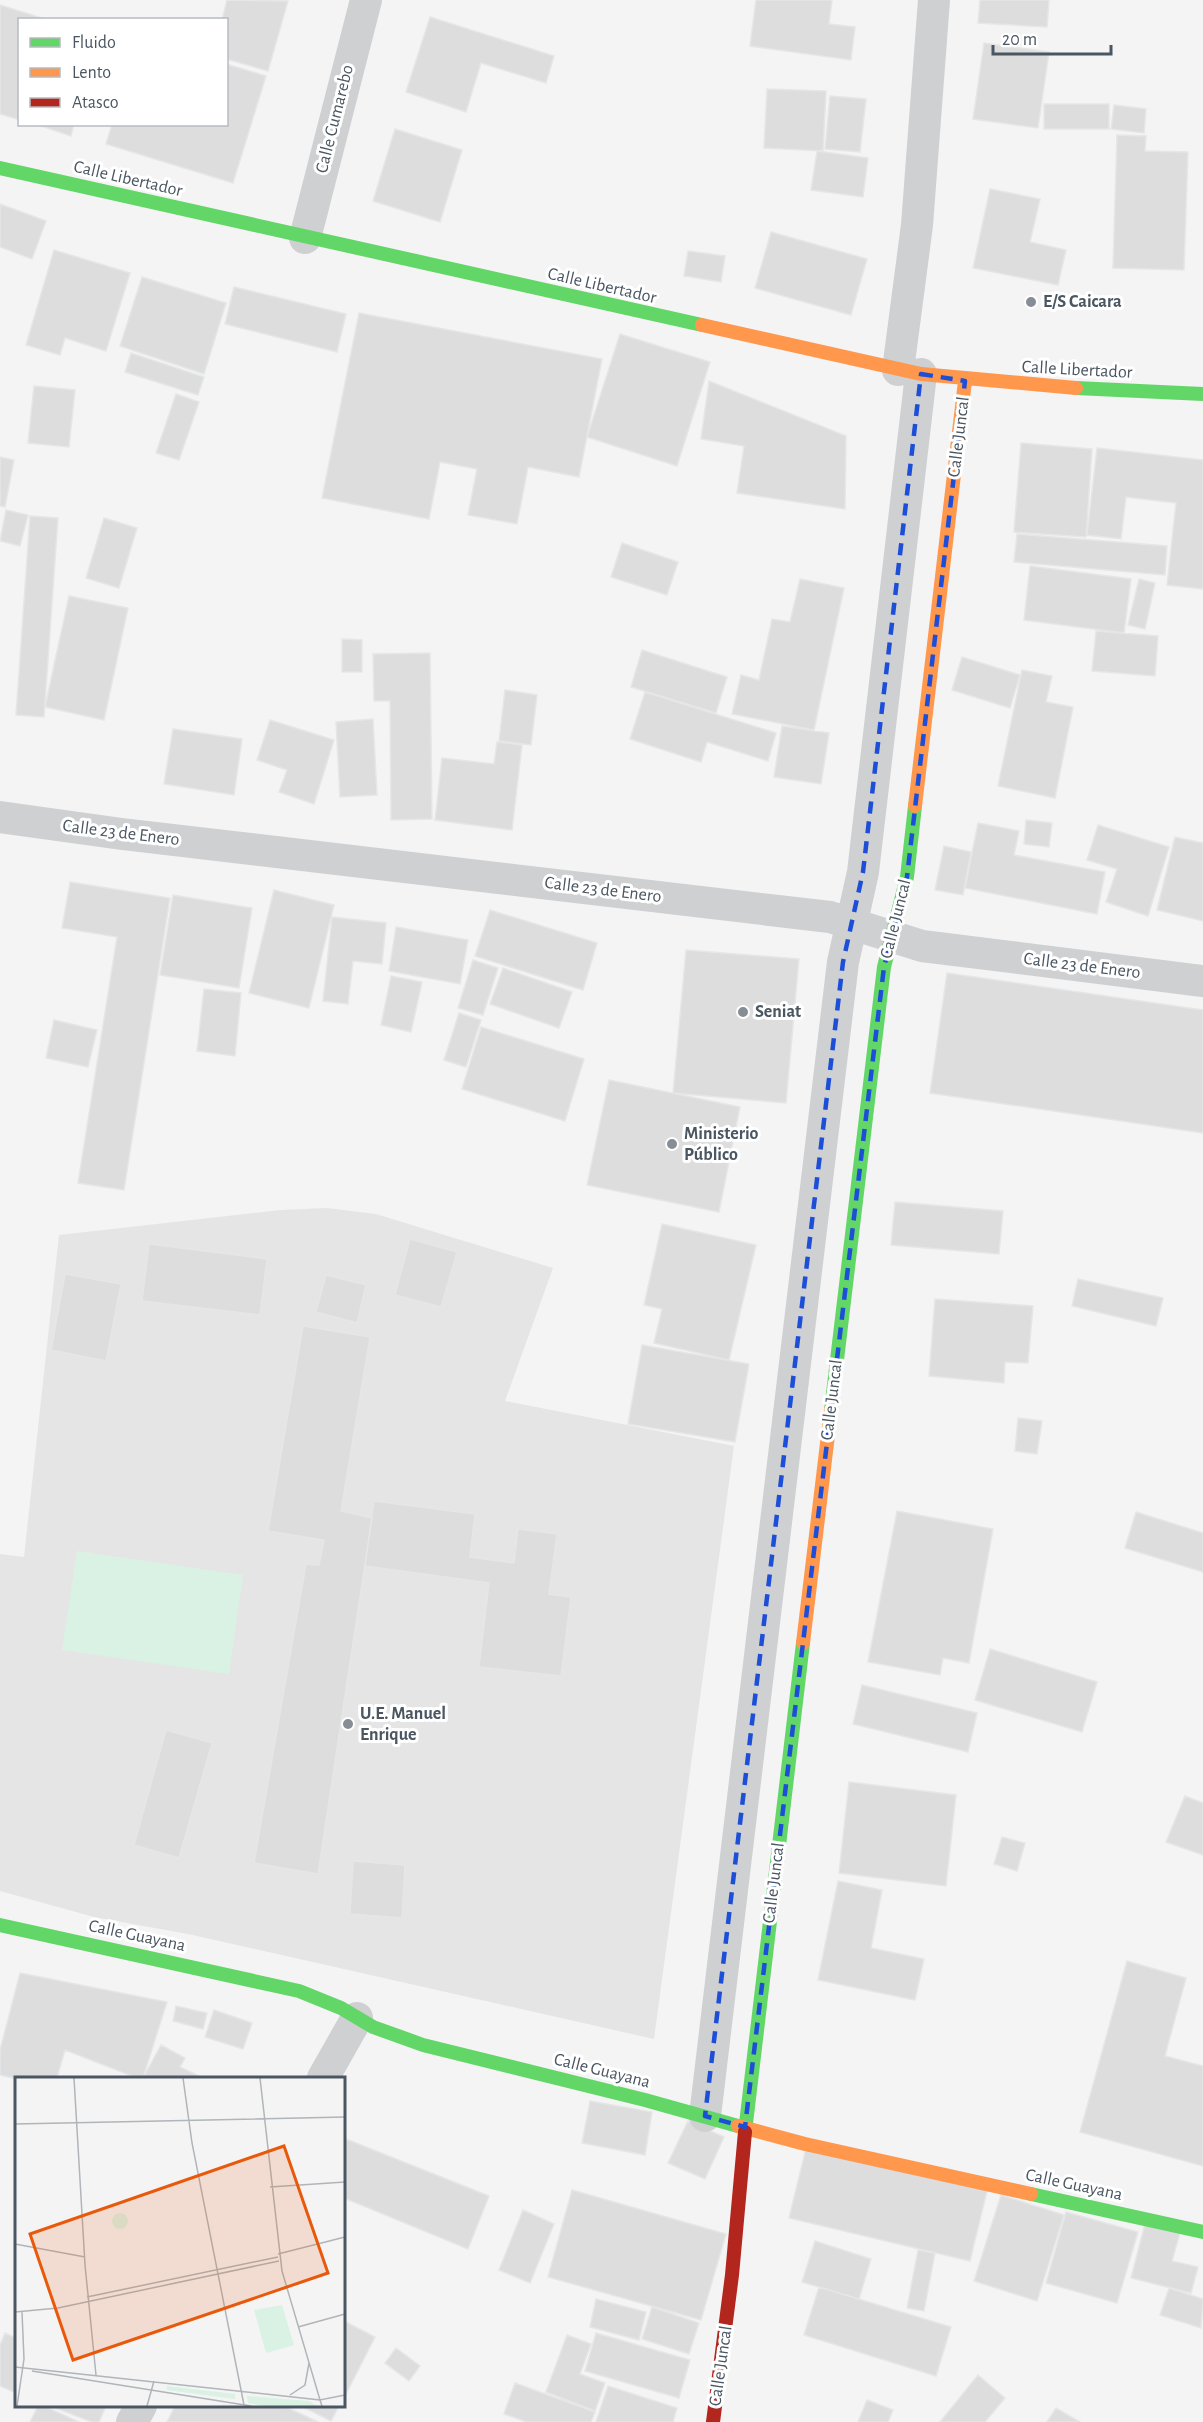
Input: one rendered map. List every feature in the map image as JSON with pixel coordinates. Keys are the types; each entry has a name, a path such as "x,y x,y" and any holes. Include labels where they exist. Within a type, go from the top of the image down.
{"street":[{"name":"Calle Cumarebo","path":"304,238 366,0"},
{"path":"705,2116 843,962 863,872 910,372 916,225 934,0"},
{"name":"Calle Libertador","path":"0,168 304,238 910,372 965,381 1057,388 1203,394"},
{"name":"Calle Juncal","path":"713,2422 732,2275 745,2127 883,978 907,877 965,381"},
{"name":"Calle 23 de Enero","path":"0,817 122,834 818,915 922,946 1203,981"},
{"name":"Calle Guayana","path":"0,1925 264,1982 320,1998 373,2027 423,2045 816,2146 1203,2232"},
{"path":"324,2077 357,2018"},
{"path":"132,2422 140,2407"}],"highlighted area":[{"path":"921,374 965,381 907,877 884,967 745,2127 705,2116 843,962 863,872"}],"shaded area":[{"name":"U.E. Manuel Enrique","path":"327,1208 376,1214 553,1268 505,1401 734,1446 654,2039 188,1934 94,1917 0,1891 0,1554 24,1557 59,1235 281,1210"}],"green space":[{"path":"77,1551 243,1575 229,1674 62,1650"}],"building":[{"path":"227,0 288,1 268,71 228,60 228,18 222,18"},
{"path":"756,0 832,0 829,24 855,27 851,60 750,46"},
{"path":"980,0 1049,0 1047,27 978,23"},
{"path":"0,5 42,18 18,18 18,119 0,114"},
{"path":"430,17 554,56 546,83 481,63 466,112 406,92"},
{"path":"984,43 1049,52 1038,128 973,119"},
{"path":"228,65 266,76 233,183 106,144 111,126 228,126"},
{"path":"767,89 826,91 823,151 764,148"},
{"path":"830,96 866,99 860,152 825,149"},
{"path":"1044,104 1109,104 1109,129 1044,129"},
{"path":"1114,105 1146,109 1144,133 1111,129"},
{"path":"41,126 74,126 71,136"},
{"path":"395,129 462,150 440,222 373,201"},
{"path":"1117,135 1146,136 1145,151 1188,152 1184,270 1113,268"},
{"path":"817,151 868,158 863,197 811,190"},
{"path":"990,189 1040,199 1030,242 1066,250 1058,285 973,268"},
{"path":"0,204 46,221 32,259 0,247"},
{"path":"771,232 867,259 851,315 755,288"},
{"path":"54,250 130,273 106,351 65,338 60,355 26,345"},
{"path":"688,251 725,256 721,282 684,276"},
{"path":"142,277 226,303 204,374 120,346"},
{"path":"234,287 346,314 337,352 225,324"},
{"path":"359,313 602,359 579,477 528,467 517,524 468,515 477,469 440,462 429,519 322,498"},
{"path":"620,334 710,362 677,466 587,437"},
{"path":"131,353 204,377 198,395 125,372"},
{"path":"709,381 846,436 845,509 737,493 744,446 701,439"},
{"path":"34,386 75,390 69,447 28,443"},
{"path":"176,394 199,402 179,460 156,453"},
{"path":"1021,443 1092,449 1086,537 1014,532"},
{"path":"1097,448 1203,460 1203,589 1167,585 1176,503 1126,497 1121,539 1087,535"},
{"path":"0,457 14,460 5,507 0,506"},
{"path":"6,510 28,515 20,546 0,541"},
{"path":"30,516 58,518 44,717 16,715"},
{"path":"104,518 137,528 119,588 86,578"},
{"path":"1017,534 1167,546 1165,575 1014,562"},
{"path":"622,543 678,562 667,595 611,577"},
{"path":"1030,566 1131,579 1124,633 1024,620"},
{"path":"800,579 844,588 814,730 732,714 741,675 759,680 772,619 790,622"},
{"path":"1139,579 1155,583 1145,629 1128,625"},
{"path":"69,596 128,608 104,720 45,707"},
{"path":"1096,631 1158,636 1155,676 1092,671"},
{"path":"342,639 362,640 362,672 342,672"},
{"path":"642,650 727,677 716,713 631,687"},
{"path":"430,653 432,819 391,820 390,701 374,701 373,654"},
{"path":"962,657 1020,675 1010,708 952,690"},
{"path":"1022,670 1052,676 1046,702 1073,707 1055,798 998,786"},
{"path":"505,690 537,695 531,745 499,741"},
{"path":"645,692 776,733 768,761 707,742 701,762 630,739"},
{"path":"373,719 377,795 340,797 336,722"},
{"path":"270,720 334,740 314,804 279,792 287,770 257,760"},
{"path":"782,726 829,733 821,784 774,777"},
{"path":"173,729 242,739 234,795 164,784"},
{"path":"497,742 522,745 512,830 435,820 442,758 494,764"},
{"path":"1026,820 1052,823 1049,847 1024,844"},
{"path":"978,823 1019,831 1014,855 1105,872 1097,914 965,888"},
{"path":"1098,825 1169,847 1148,916 1106,902 1117,869 1087,860"},
{"path":"1175,837 1203,843 1203,921 1157,910"},
{"path":"944,846 971,852 963,895 935,890"},
{"path":"70,882 170,898 124,1190 78,1183 117,937 62,928"},
{"path":"274,890 334,905 309,1008 249,993"},
{"path":"173,895 252,908 239,988 160,975"},
{"path":"490,910 597,943 583,990 475,956"},
{"path":"332,917 386,923 382,964 353,961 348,1004 323,1001"},
{"path":"396,927 468,940 460,984 389,971"},
{"path":"686,950 799,959 786,1103 673,1093"},
{"path":"473,960 498,968 483,1015 458,1008"},
{"path":"503,968 572,992 559,1028 490,1004"},
{"path":"947,973 1203,1010 1203,1133 930,1093"},
{"path":"391,976 422,982 411,1032 381,1025"},
{"path":"204,989 241,993 235,1056 197,1051"},
{"path":"459,1013 481,1020 466,1067 444,1060"},
{"path":"54,1020 97,1030 88,1067 46,1058"},
{"path":"481,1027 584,1059 565,1121 462,1089"},
{"path":"609,1080 740,1107 719,1212 587,1185"},
{"path":"895,1202 1003,1211 999,1254 891,1245"},
{"path":"662,1224 756,1245 729,1360 654,1343 662,1309 644,1305"},
{"path":"410,1239 457,1252 441,1307 395,1295"},
{"path":"149,1244 267,1259 260,1315 142,1301"},
{"path":"65,1274 121,1284 106,1361 51,1350"},
{"path":"326,1275 366,1285 357,1323 316,1312"},
{"path":"1078,1279 1163,1298 1156,1326 1072,1306"},
{"path":"935,1299 1033,1306 1028,1363 1005,1362 1004,1383 929,1376"},
{"path":"303,1326 370,1337 341,1511 372,1518 318,1874 254,1863 306,1564 319,1565 324,1540 268,1531"},
{"path":"642,1345 749,1364 735,1442 628,1424"},
{"path":"1018,1418 1042,1421 1037,1454 1015,1451"},
{"path":"374,1501 475,1514 470,1557 514,1563 518,1529 557,1534 549,1594 571,1597 561,1676 479,1667 489,1583 365,1566"},
{"path":"897,1511 993,1529 969,1663 943,1658 940,1675 868,1662"},
{"path":"1136,1512 1203,1533 1203,1572 1125,1548"},
{"path":"990,1649 1097,1682 1082,1732 975,1700"},
{"path":"862,1685 977,1713 968,1752 853,1724"},
{"path":"166,1730 212,1743 179,1858 134,1845"},
{"path":"849,1782 956,1795 946,1886 839,1873"},
{"path":"1185,1796 1203,1803 1203,1855 1166,1842"},
{"path":"1002,1837 1025,1843 1017,1871 994,1864"},
{"path":"353,1861 405,1865 402,1918 350,1914"},
{"path":"838,1881 882,1890 871,1948 924,1959 915,2000 818,1980"},
{"path":"1127,1961 1186,1978 1165,2056 1203,2066 1203,2166 1080,2132"},
{"path":"20,1973 167,2002 143,2077 134,2077 65,2050 57,2077 15,2079 0,2075 0,2050"},
{"path":"176,2006 207,2013 203,2029 173,2021"},
{"path":"214,2010 252,2023 243,2049 205,2037"},
{"path":"161,2045 185,2058 180,2067 201,2077 144,2077"},
{"path":"590,2101 652,2112 645,2155 582,2143"},
{"path":"688,2121 724,2137 705,2179 668,2163"},
{"path":"346,2139 489,2196 468,2249 345,2198"},
{"path":"807,2144 988,2187 970,2261 789,2218"},
{"path":"572,2190 726,2234 701,2320 548,2277"},
{"path":"1001,2195 1064,2215 1037,2301 974,2281"},
{"path":"523,2210 554,2224 530,2283 499,2270"},
{"path":"1066,2212 1138,2232 1117,2303 1046,2283"},
{"path":"1145,2224 1180,2233 1172,2261 1198,2267 1191,2293 1131,2278"},
{"path":"815,2241 871,2259 859,2299 802,2282"},
{"path":"918,2250 935,2253 924,2311 907,2308"},
{"path":"819,2287 951,2327 936,2376 804,2335"},
{"path":"1169,2288 1203,2299 1201,2328 1160,2315"},
{"path":"596,2299 646,2312 639,2340 590,2327"},
{"path":"652,2307 699,2323 689,2354 642,2339"},
{"path":"345,2322 375,2337 345,2396"},
{"path":"5,2333 15,2338 15,2393 0,2386 0,2345"},
{"path":"596,2333 690,2360 679,2398 585,2371"},
{"path":"567,2335 591,2344 580,2374 605,2383 595,2411 546,2392"},
{"path":"396,2348 420,2366 409,2381 385,2363"},
{"path":"978,2375 1005,2398 985,2422 940,2422"},
{"path":"515,2383 595,2412 591,2422 527,2422 504,2414"},
{"path":"608,2386 677,2408 673,2422 596,2422"},
{"path":"867,2400 893,2410 888,2422 858,2422"},
{"path":"38,2407 46,2407 79,2422 30,2422"},
{"path":"53,2407 106,2407 99,2422 92,2422"},
{"path":"174,2407 286,2407 318,2422 167,2422"},
{"path":"303,2407 338,2407 331,2421"},
{"path":"1056,2408 1080,2422 1047,2422"}],"traffic: fast":[{"path":"0,168 702,325"},
{"path":"1076,388 1203,394"},
{"path":"831,1410 884,967 907,877 915,806"},
{"path":"745,2132 803,1643"},
{"path":"0,1925 299,1991 341,2008 373,2027 423,2045 645,2100 738,2126"},
{"path":"1031,2194 1203,2232"}],"traffic: slow":[{"path":"702,325 921,374 1076,388"},
{"path":"915,806 965,381"},
{"path":"803,1643 831,1410"},
{"path":"738,2126 805,2144 1031,2194"}],"traffic: jam":[{"path":"713,2422 732,2275 745,2132"}],"place":[{"name":"E/S Caicara","path":"1031,302"},
{"name":"Seniat","path":"743,1012"},
{"name":"Ministerio Público","path":"672,1144"},
{"name":"U.E. Manuel Enrique","path":"348,1724"}]}
